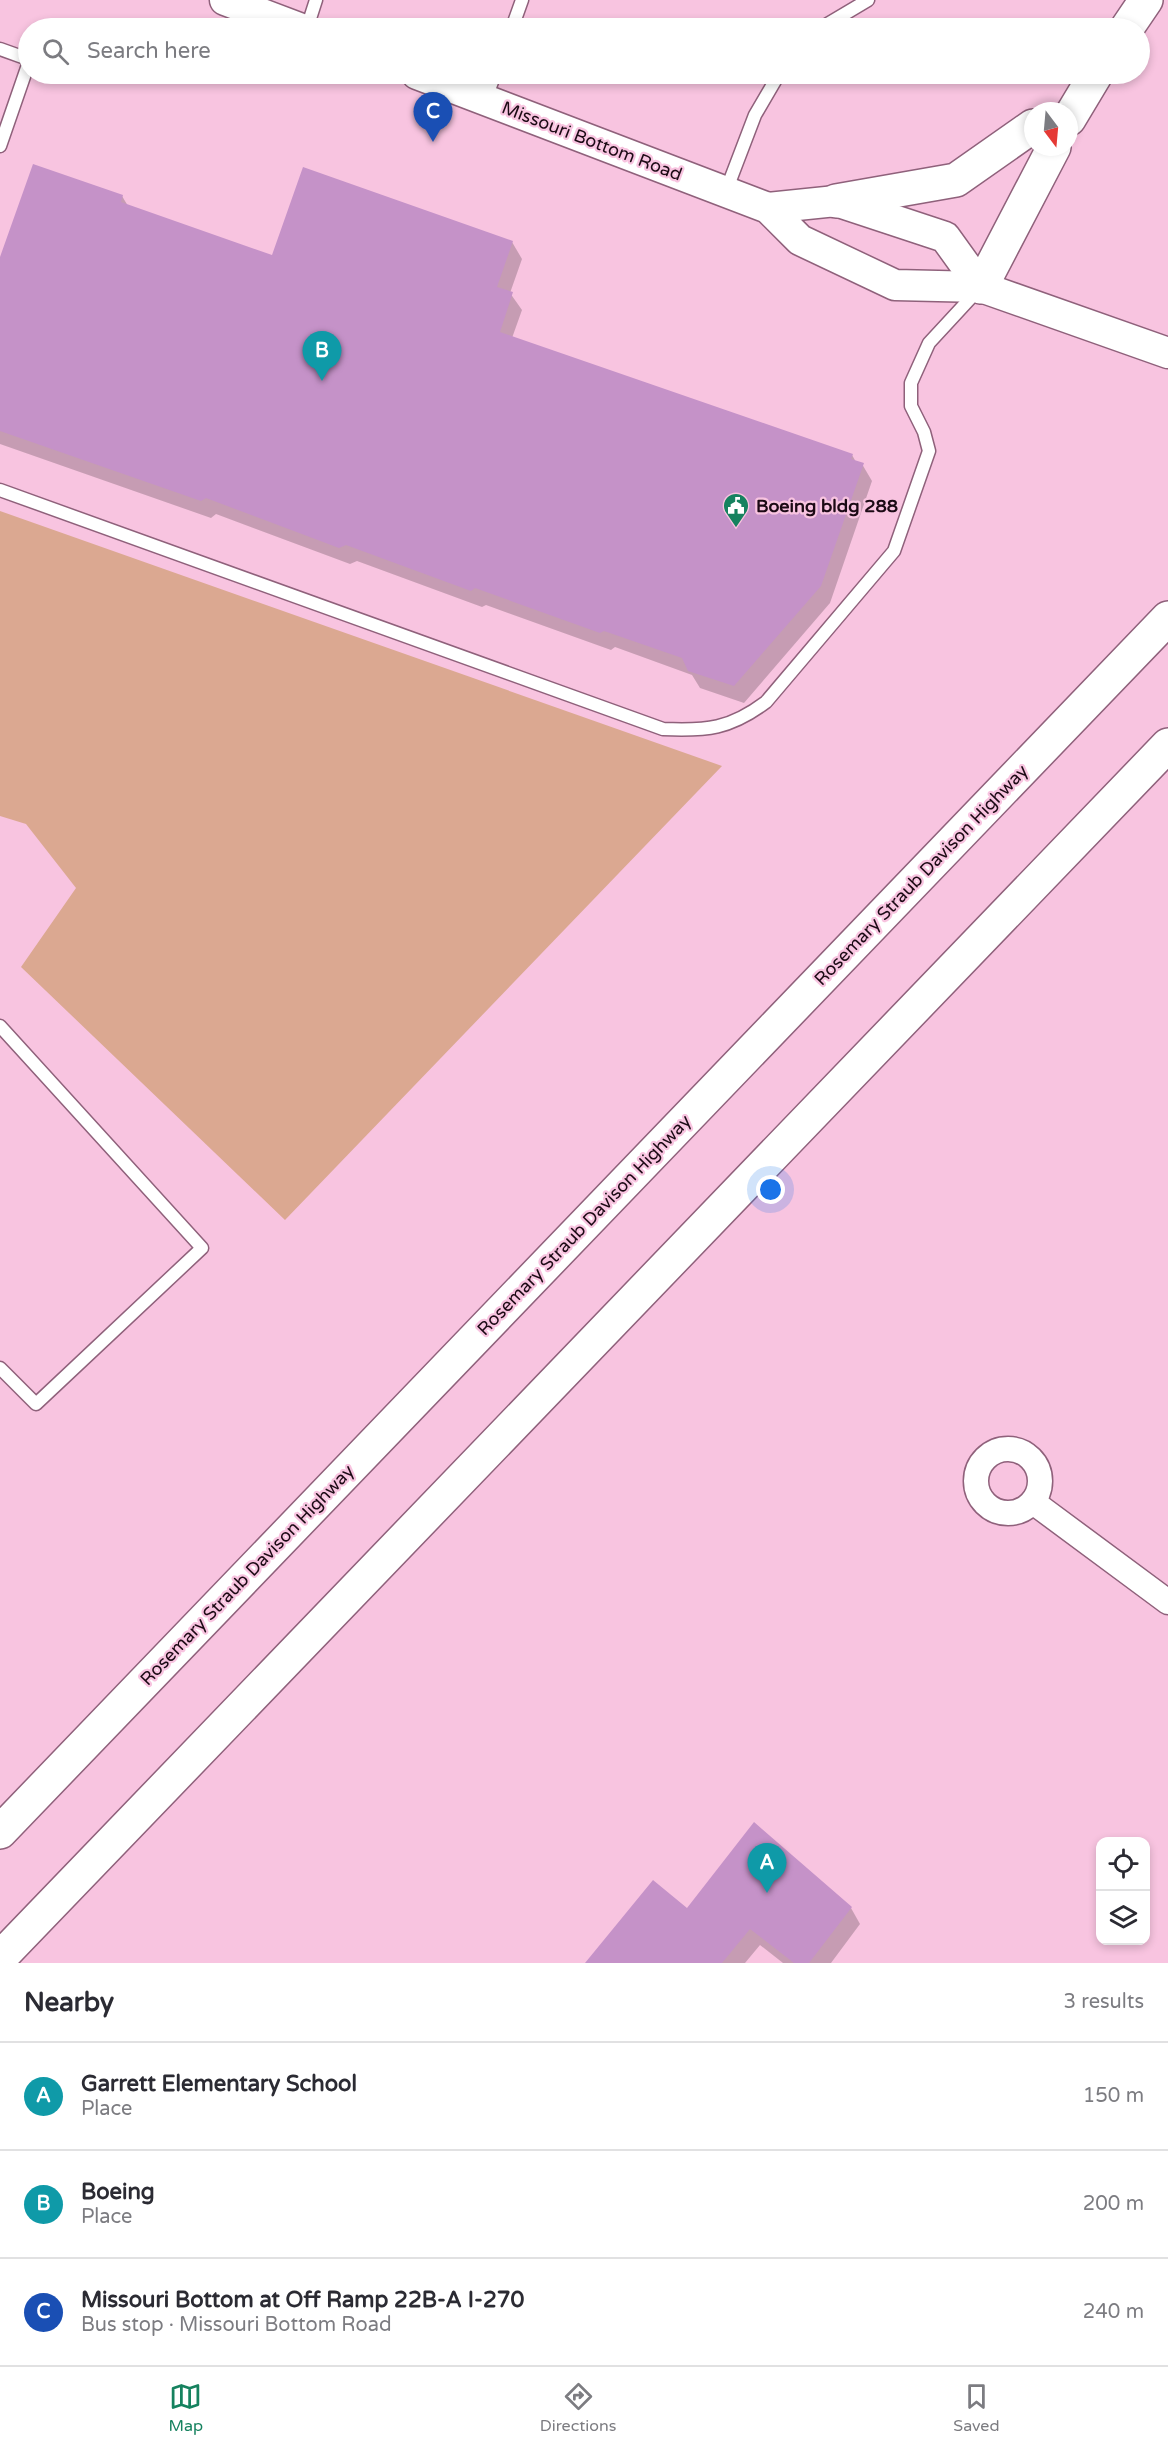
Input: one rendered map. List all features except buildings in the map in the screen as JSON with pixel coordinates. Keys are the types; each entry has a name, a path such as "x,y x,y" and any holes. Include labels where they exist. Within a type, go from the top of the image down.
{"highway":[{"path":"1133,18 1146,0"},
{"path":"1065,102 1088,84"},
{"path":"1078,103 1089,84"},
{"path":"836,201 956,180 1024,132"},
{"path":"981,287 1049,156"},
{"name":"Rosemary Straub Davison Highway","path":"0,1832 1168,618"},
{"path":"0,1958 1168,745"}],"street":[{"path":"232,1 274,18"},
{"name":"Missouri Bottom Road","path":"473,84 490,87 726,192 768,208 800,240 894,285 981,287 1168,353"},
{"name":"Missouri Bottom Road","path":"768,208 836,201 945,237 981,287"},
{"path":"1033,1503 1168,1602"}],"lane":[{"path":"310,18 316,0"},
{"path":"516,18 522,0"},
{"path":"838,18 868,0"},
{"path":"0,49 18,55"},
{"path":"0,146 21,84"},
{"path":"726,192 755,115 772,84"},
{"path":"0,490 663,729 722,728 748,716 766,702 894,551 929,451 924,432 911,406 911,383 929,343 981,287"},
{"path":"0,1026 202,1248 36,1404 0,1368"}],"shaded area":[{"path":"0,511 722,766 285,1220 21,967 76,888 26,824 0,816"}],"place":[{"name":"Missouri Bottom at Off Ramp 22B-A I-270","path":"433,142"},
{"name":"Boeing","path":"322,381"},
{"name":"Boeing bldg 288","path":"736,529"},
{"name":"Garrett Elementary School","path":"767,1893"}]}
